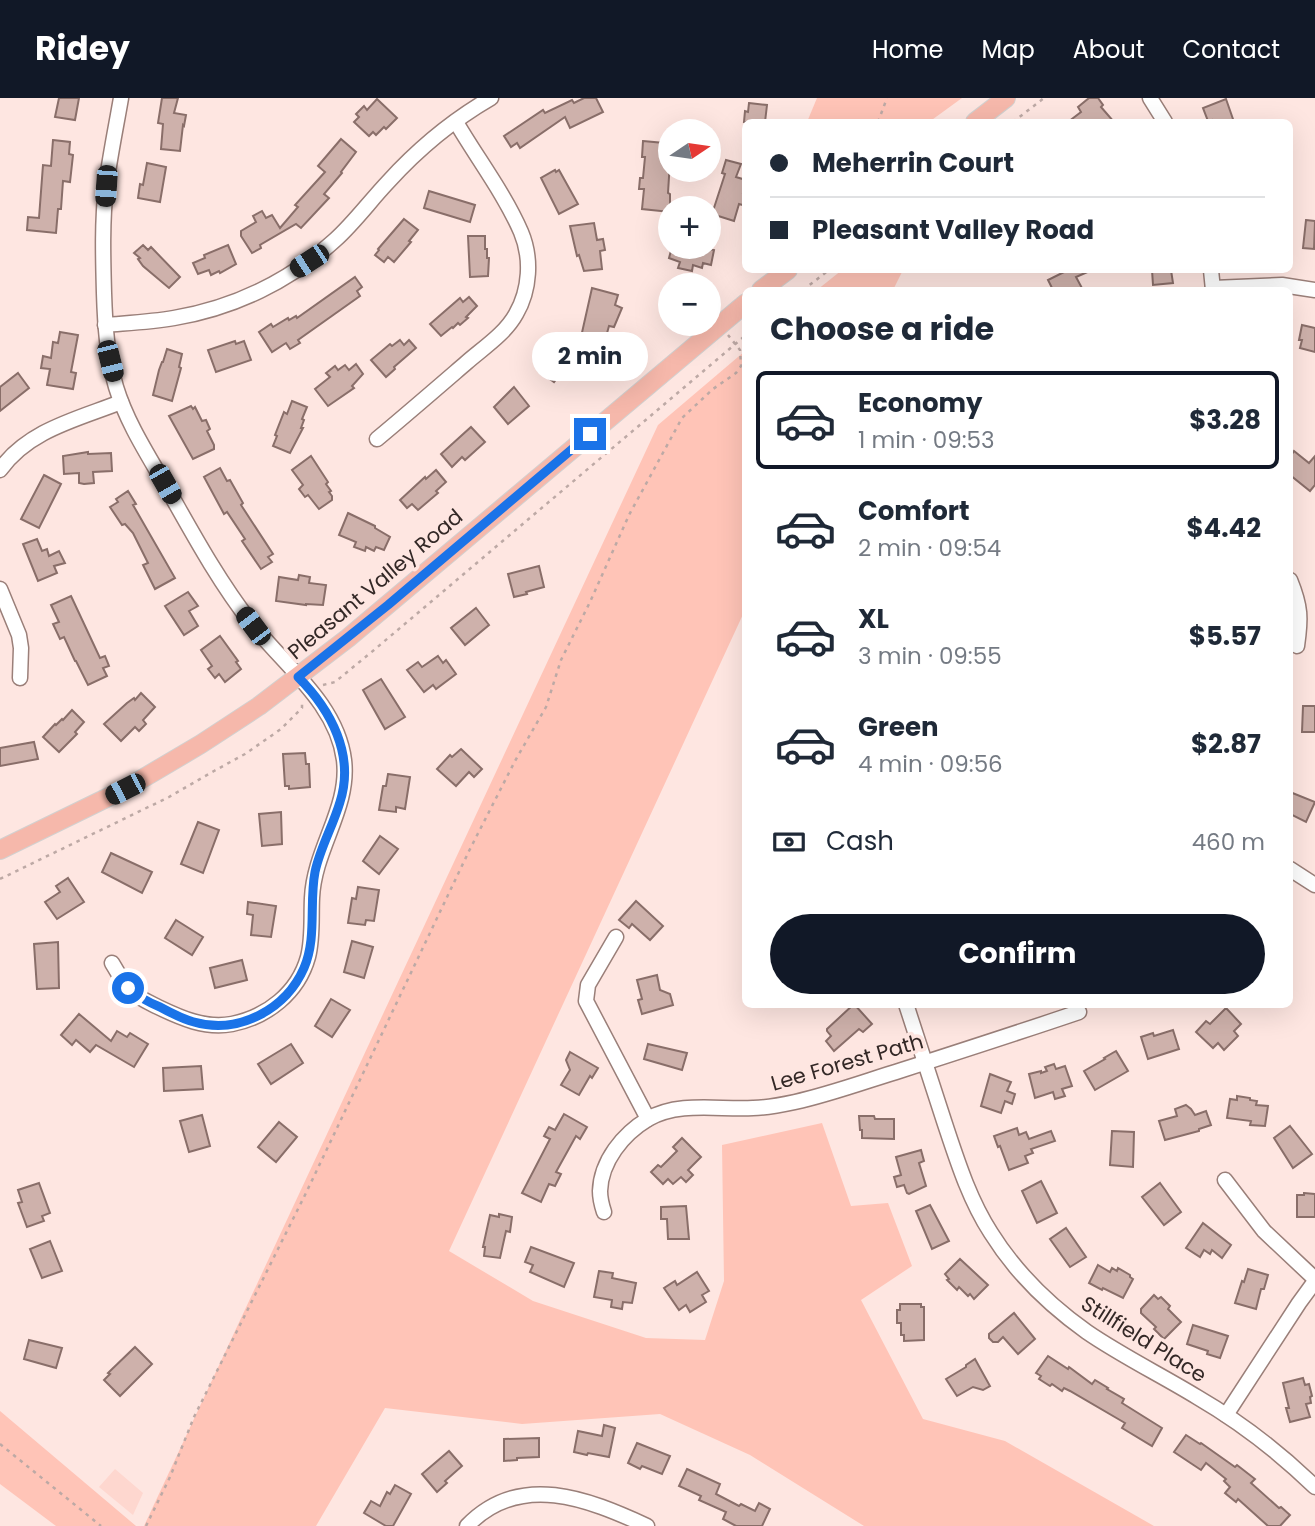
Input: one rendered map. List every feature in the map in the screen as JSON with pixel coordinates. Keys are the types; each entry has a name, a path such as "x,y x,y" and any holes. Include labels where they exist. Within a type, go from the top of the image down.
{"main road":[{"path":"979,119 1006,98"},
{"path":"765,287 784,273"},
{"name":"Pleasant Valley Road","path":"721,323 742,306"},
{"name":"Pleasant Valley Road","path":"0,850 166,765 259,706 388,605 706,336"}],"street":[{"path":"112,963 135,994 195,1023 226,1025 246,1021 263,1014 284,998 304,967 310,943 315,871 340,804 345,774 338,735 317,698 253,626 222,580 121,402 110,361 105,325 103,255 108,175 121,98"},
{"path":"105,325 198,313 239,300 279,281 335,240 407,162 434,138 491,98"},
{"path":"1150,98 1163,119"},
{"path":"377,439 494,339 514,318 524,297 528,261 521,232 490,174 456,122"},
{"path":"1248,287 1282,285 1315,290"},
{"path":"0,470 17,449 38,435 121,402"},
{"path":"1293,588 1301,621 1297,646"},
{"path":"0,589 19,635 20,678"},
{"path":"1293,871 1315,885"},
{"path":"616,937 588,985 586,1001 648,1119"},
{"name":"Stillfield Place","path":"907,1008 963,1176 979,1211 1004,1252 1025,1279 1052,1305 1087,1332 1226,1415 1277,1453 1315,1488"},
{"name":"Lee Forest Path","path":"604,1212 600,1192 606,1166 624,1138 648,1119 667,1111 687,1108 754,1108 823,1096 1079,1012"},
{"path":"1225,1180 1264,1231 1315,1280 1226,1415"},
{"path":"467,1526 497,1504 536,1493 571,1497 647,1526"}],"path":[{"path":"879,119 887,98"},
{"path":"1017,119 1044,98"},
{"path":"807,287 826,273"},
{"path":"146,1526 170,1477 194,1417 306,1193 469,851 546,707 561,660 629,515 682,418 741,366 740,350 721,325"},
{"path":"0,1444 100,1526"}],"shaded area":[{"path":"817,98 962,98 933,119 808,119"},
{"path":"838,273 902,273 894,287 821,287"},
{"path":"742,354 742,616 449,1251 533,1301 646,1338 705,1340 724,1281 722,1145 822,1123 851,1206 888,1203 912,1266 861,1300 923,1419 1005,1441 1154,1526 864,1526 750,1455 660,1414 522,1424 385,1408 316,1526 144,1526 658,425"},
{"path":"0,1411 136,1526 56,1526 0,1484"},
{"path":"115,1469 143,1493 133,1515 99,1487"}],"building":[{"path":"59,98 79,98 75,120 55,117"},
{"path":"162,98 178,98 174,113 186,115 180,151 161,149 163,124 158,123"},
{"path":"584,98 596,98 603,112 570,128 565,117 520,148 517,143 511,147 504,136 543,110 545,113 572,100 574,103"},
{"path":"1089,98 1098,98 1103,105 1101,107 1111,119 1072,119 1081,112 1078,107"},
{"path":"377,99 397,118 386,129 384,127 376,135 373,132 369,136 354,122 359,117 356,114 364,106 367,110"},
{"path":"1226,99 1233,119 1207,119 1203,108"},
{"path":"749,103 767,105 765,119 744,119 745,111 748,112"},
{"path":"341,139 356,152 324,194 329,198 301,228 296,224 260,245 261,248 252,253 241,236 241,231 256,222 253,216 262,211 266,218 272,215 280,228 298,207 295,205 325,172 318,166"},
{"path":"53,140 70,142 69,154 73,155 70,182 63,181 56,233 27,230 28,217 39,218 43,165 51,166"},
{"path":"643,141 658,142 658,182 669,182 670,196 658,196 658,211 642,209 644,189 639,189 645,157 642,157"},
{"path":"726,160 741,164 736,177 742,179 742,205 739,204 734,221 721,217 721,196 718,196 725,174 722,173"},
{"path":"147,163 166,167 160,202 138,198"},
{"path":"559,170 578,204 559,214 541,178"},
{"path":"429,191 475,205 470,222 424,208"},
{"path":"404,219 418,230 394,262 388,257 384,262 375,255"},
{"path":"1306,220 1315,221 1314,249 1303,248"},
{"path":"594,223 597,240 603,239 605,250 600,251 602,269 584,271 579,255 577,256 570,226"},
{"path":"468,236 485,236 485,249 489,258 488,276 470,277"},
{"path":"143,245 148,250 151,247 180,277 169,288 143,266 134,253"},
{"path":"228,245 236,264 220,273 219,271 211,275 209,270 198,274 193,263"},
{"path":"672,259 712,259 711,265 703,263 702,268 693,265 692,271 678,268 680,262"},
{"path":"1062,273 1085,273 1076,277 1081,287 1052,287 1048,280"},
{"path":"1152,273 1171,273 1173,283 1153,285"},
{"path":"355,277 362,287 357,291 360,296 298,340 300,343 290,349 286,343 272,352 259,332 271,324 273,327 288,318 297,318"},
{"path":"592,288 618,295 615,305 622,308 614,327 609,326 604,344 581,337"},
{"path":"469,297 477,306 460,325 458,323 441,336 430,324 460,298 463,302"},
{"path":"1302,325 1315,328 1315,352 1300,348"},
{"path":"60,332 78,335 71,372 76,373 73,389 47,385 50,369 41,368 43,356 51,358 53,342 58,343"},
{"path":"563,339 578,350 554,382 539,371"},
{"path":"400,340 404,345 409,340 416,348 386,377 371,360 390,344 392,346"},
{"path":"235,341 236,344 244,341 251,360 216,372 208,350"},
{"path":"167,349 182,354 172,401 153,395"},
{"path":"356,364 363,374 352,386 354,388 328,406 315,389 330,377 326,373 335,366 338,370 345,365 349,370"},
{"path":"18,373 29,388 0,411 0,387"},
{"path":"514,387 529,406 508,424 494,407"},
{"path":"292,401 307,407 302,419 303,428 290,453 273,446 284,412 287,414"},
{"path":"191,406 193,409 195,407 202,421 206,420 210,429 207,431 214,445 214,449 193,459 169,416"},
{"path":"471,427 485,442 465,460 462,457 452,467 441,454"},
{"path":"88,452 111,453 112,471 93,472 94,483 84,484 79,483 79,473 64,474 63,456"},
{"path":"1293,452 1309,463 1315,456 1315,485 1310,491 1293,477"},
{"path":"311,456 328,482 326,484 332,496 332,500 319,509 308,495 305,497 299,489 303,485 292,470"},
{"path":"220,468 227,481 230,480 243,503 241,505 273,554 268,557 272,562 261,569 227,512 224,514 204,477"},
{"path":"436,470 446,482 436,491 438,493 418,510 412,504 407,508 400,500"},
{"path":"44,475 61,484 39,528 21,519"},
{"path":"128,491 136,504 133,505 175,578 155,589 143,565 148,563 133,533 125,524 122,525 110,507"},
{"path":"348,513 375,526 390,537 384,550 376,547 374,551 366,547 365,551 354,547 356,542 339,535"},
{"path":"37,539 42,551 47,549 49,556 59,551 65,563 54,566 57,573 38,581 23,544"},
{"path":"539,566 544,587 514,597 508,574"},
{"path":"299,575 310,577 309,583 326,585 323,605 276,601 279,577 298,580"},
{"path":"188,592 198,606 189,611 198,626 184,635 165,606"},
{"path":"71,596 100,658 105,656 109,666 103,668 107,676 88,685 64,637 60,639 53,624 59,622 51,605"},
{"path":"476,608 489,625 465,645 451,628"},
{"path":"220,636 241,669 225,682 219,674 215,678 208,669 212,666 201,650"},
{"path":"438,656 443,663 446,660 456,674 436,689 433,685 424,692 407,670 418,662 422,667"},
{"path":"381,679 405,717 385,729 363,690"},
{"path":"141,693 155,707 143,720 146,724 139,731 135,727 121,741 104,724"},
{"path":"1303,706 1315,706 1315,732 1302,732"},
{"path":"72,710 84,722 75,732 77,734 59,752 43,737"},
{"path":"34,742 38,759 0,766 0,748"},
{"path":"461,749 482,769 474,777 469,772 456,786 437,769 450,755 452,757"},
{"path":"305,753 306,764 309,764 310,787 289,789 289,786 285,786 283,754"},
{"path":"388,774 410,777 405,809 396,807 396,812 379,810"},
{"path":"1293,793 1315,802 1306,822 1293,816"},
{"path":"281,812 282,844 262,846 259,814"},
{"path":"198,822 219,830 203,873 181,864"},
{"path":"380,836 398,849 379,874 363,861"},
{"path":"111,853 152,872 142,893 102,872"},
{"path":"68,878 84,902 57,919 45,902 60,892 56,886"},
{"path":"358,887 379,890 374,921 366,920 365,925 348,923 352,898 356,899"},
{"path":"636,901 663,926 650,940 632,924 629,928 619,920"},
{"path":"248,902 276,906 271,937 251,935 253,915 247,914"},
{"path":"176,920 203,937 192,955 165,938"},
{"path":"352,941 373,947 364,978 344,972"},
{"path":"58,942 59,988 37,989 34,944"},
{"path":"242,960 247,980 215,988 210,968"},
{"path":"657,975 660,990 670,994 673,1005 642,1014 638,1000 642,999 637,980"},
{"path":"331,999 350,1010 332,1037 315,1026"},
{"path":"850,1008 858,1008 872,1024 863,1032 859,1029 834,1051 826,1041 831,1036 827,1029"},
{"path":"1226,1008 1241,1024 1234,1031 1238,1036 1224,1050 1218,1043 1213,1048 1196,1032 1206,1021 1210,1024"},
{"path":"79,1014 111,1041 117,1031 127,1037 130,1033 148,1044 134,1067 96,1045 90,1052 76,1040 72,1045 61,1035"},
{"path":"1173,1030 1179,1049 1148,1059 1141,1037"},
{"path":"291,1044 303,1063 271,1084 258,1064"},
{"path":"648,1044 687,1053 682,1070 644,1059"},
{"path":"1116,1051 1128,1071 1095,1090 1084,1071"},
{"path":"570,1052 598,1068 579,1095 561,1085 570,1070 566,1060"},
{"path":"1054,1064 1056,1069 1065,1066 1072,1086 1062,1089 1065,1096 1055,1099 1053,1092 1035,1098 1029,1074 1047,1071 1045,1067"},
{"path":"201,1066 203,1089 164,1091 163,1068"},
{"path":"990,1074 1011,1082 1007,1091 1015,1094 1012,1104 1005,1101 1001,1113 981,1106"},
{"path":"1237,1096 1257,1101 1256,1105 1268,1106 1265,1126 1250,1125 1251,1121 1227,1118 1230,1099 1237,1100"},
{"path":"1186,1105 1195,1115 1206,1111 1211,1125 1165,1140 1159,1121 1177,1116 1175,1109"},
{"path":"564,1114 587,1127 580,1139 576,1136 556,1172 561,1174 555,1186 549,1184 541,1202 522,1193 550,1139 544,1136 549,1127 555,1130"},
{"path":"202,1115 210,1146 189,1152 180,1121"},
{"path":"859,1116 894,1119 894,1139 862,1138"},
{"path":"279,1122 297,1137 276,1162 258,1147"},
{"path":"1290,1126 1312,1154 1293,1168 1274,1138"},
{"path":"1017,1128 1019,1135 1026,1132 1029,1139 1051,1131 1055,1141 1031,1149 1033,1153 1025,1156 1028,1163 1009,1170 994,1136"},
{"path":"1112,1131 1134,1132 1133,1167 1110,1165"},
{"path":"682,1138 701,1157 688,1170 693,1175 686,1182 681,1177 673,1184 668,1179 663,1184 651,1172 658,1165 661,1167 677,1151 673,1147"},
{"path":"921,1150 924,1161 919,1163 926,1186 909,1194 904,1185 897,1187 894,1177 901,1175 896,1157"},
{"path":"1041,1181 1057,1213 1037,1223 1022,1191"},
{"path":"39,1183 50,1213 42,1216 44,1221 27,1227 18,1203 22,1202 18,1190"},
{"path":"1160,1183 1181,1212 1164,1225 1142,1197"},
{"path":"1315,1194 1315,1217 1297,1217 1297,1195"},
{"path":"930,1205 949,1241 932,1249 916,1211"},
{"path":"686,1206 689,1239 668,1239 667,1219 661,1219 661,1207"},
{"path":"499,1214 512,1217 510,1232 506,1231 500,1258 484,1256 483,1247 490,1215 499,1217"},
{"path":"1203,1223 1231,1245 1222,1258 1212,1250 1210,1254 1204,1250 1200,1257 1186,1248"},
{"path":"1066,1228 1086,1257 1070,1267 1050,1239"},
{"path":"50,1241 62,1271 42,1278 30,1249"},
{"path":"531,1247 574,1263 564,1287 530,1272 533,1265 525,1262"},
{"path":"960,1259 988,1285 974,1299 959,1287 957,1290 947,1280 949,1279 945,1274"},
{"path":"1098,1265 1110,1272 1112,1268 1117,1271 1118,1268 1130,1275 1133,1279 1123,1298 1089,1283"},
{"path":"1248,1269 1268,1275 1256,1309 1235,1303"},
{"path":"599,1271 613,1273 612,1278 636,1283 632,1303 623,1302 622,1309 611,1307 612,1300 594,1297"},
{"path":"697,1272 709,1291 702,1295 706,1302 690,1312 686,1305 679,1310 664,1288 675,1281 677,1285"},
{"path":"1154,1295 1158,1299 1161,1297 1170,1306 1168,1309 1181,1322 1164,1339 1141,1313 1141,1309"},
{"path":"900,1304 921,1304 921,1307 924,1307 924,1340 904,1341 901,1323 897,1323"},
{"path":"1014,1313 1035,1339 1018,1354 1003,1337 998,1342 989,1338 989,1334"},
{"path":"1193,1325 1228,1336 1220,1358 1187,1344"},
{"path":"29,1340 62,1348 56,1368 24,1359"},
{"path":"135,1347 152,1364 120,1396 104,1380"},
{"path":"1048,1356 1092,1384 1095,1380 1108,1388 1124,1399 1122,1403 1162,1428 1152,1446 1122,1428 1125,1423 1070,1391 1064,1388 1062,1391 1039,1379 1041,1376 1036,1373"},
{"path":"975,1359 990,1386 983,1390 973,1387 957,1396 946,1379"},
{"path":"1303,1378 1305,1385 1309,1384 1312,1396 1311,1403 1306,1404 1310,1417 1290,1422 1283,1383"},
{"path":"604,1425 615,1428 609,1457 574,1452 578,1431 602,1436"},
{"path":"1186,1435 1235,1467 1237,1465 1255,1479 1251,1483 1290,1515 1280,1526 1268,1526 1238,1499 1236,1502 1225,1493 1230,1487 1224,1481 1226,1479 1206,1463 1201,1470 1174,1452"},
{"path":"539,1438 539,1457 504,1461 504,1439"},
{"path":"637,1443 670,1456 662,1474 628,1463"},
{"path":"449,1451 462,1466 437,1492 422,1474"},
{"path":"687,1469 720,1484 716,1494 739,1506 741,1504 755,1511 759,1503 770,1509 762,1526 736,1526 723,1519 726,1512 699,1500 701,1496 679,1486"},
{"path":"395,1485 411,1494 393,1526 386,1526 364,1513 371,1501 380,1506 387,1492 390,1494"}],"route":[{"path":"128,988 179,1017 212,1025 246,1021 263,1014 284,998 298,980 308,957 315,871 340,804 345,774 338,735 317,698 298,677 388,605 590,434"}]}
